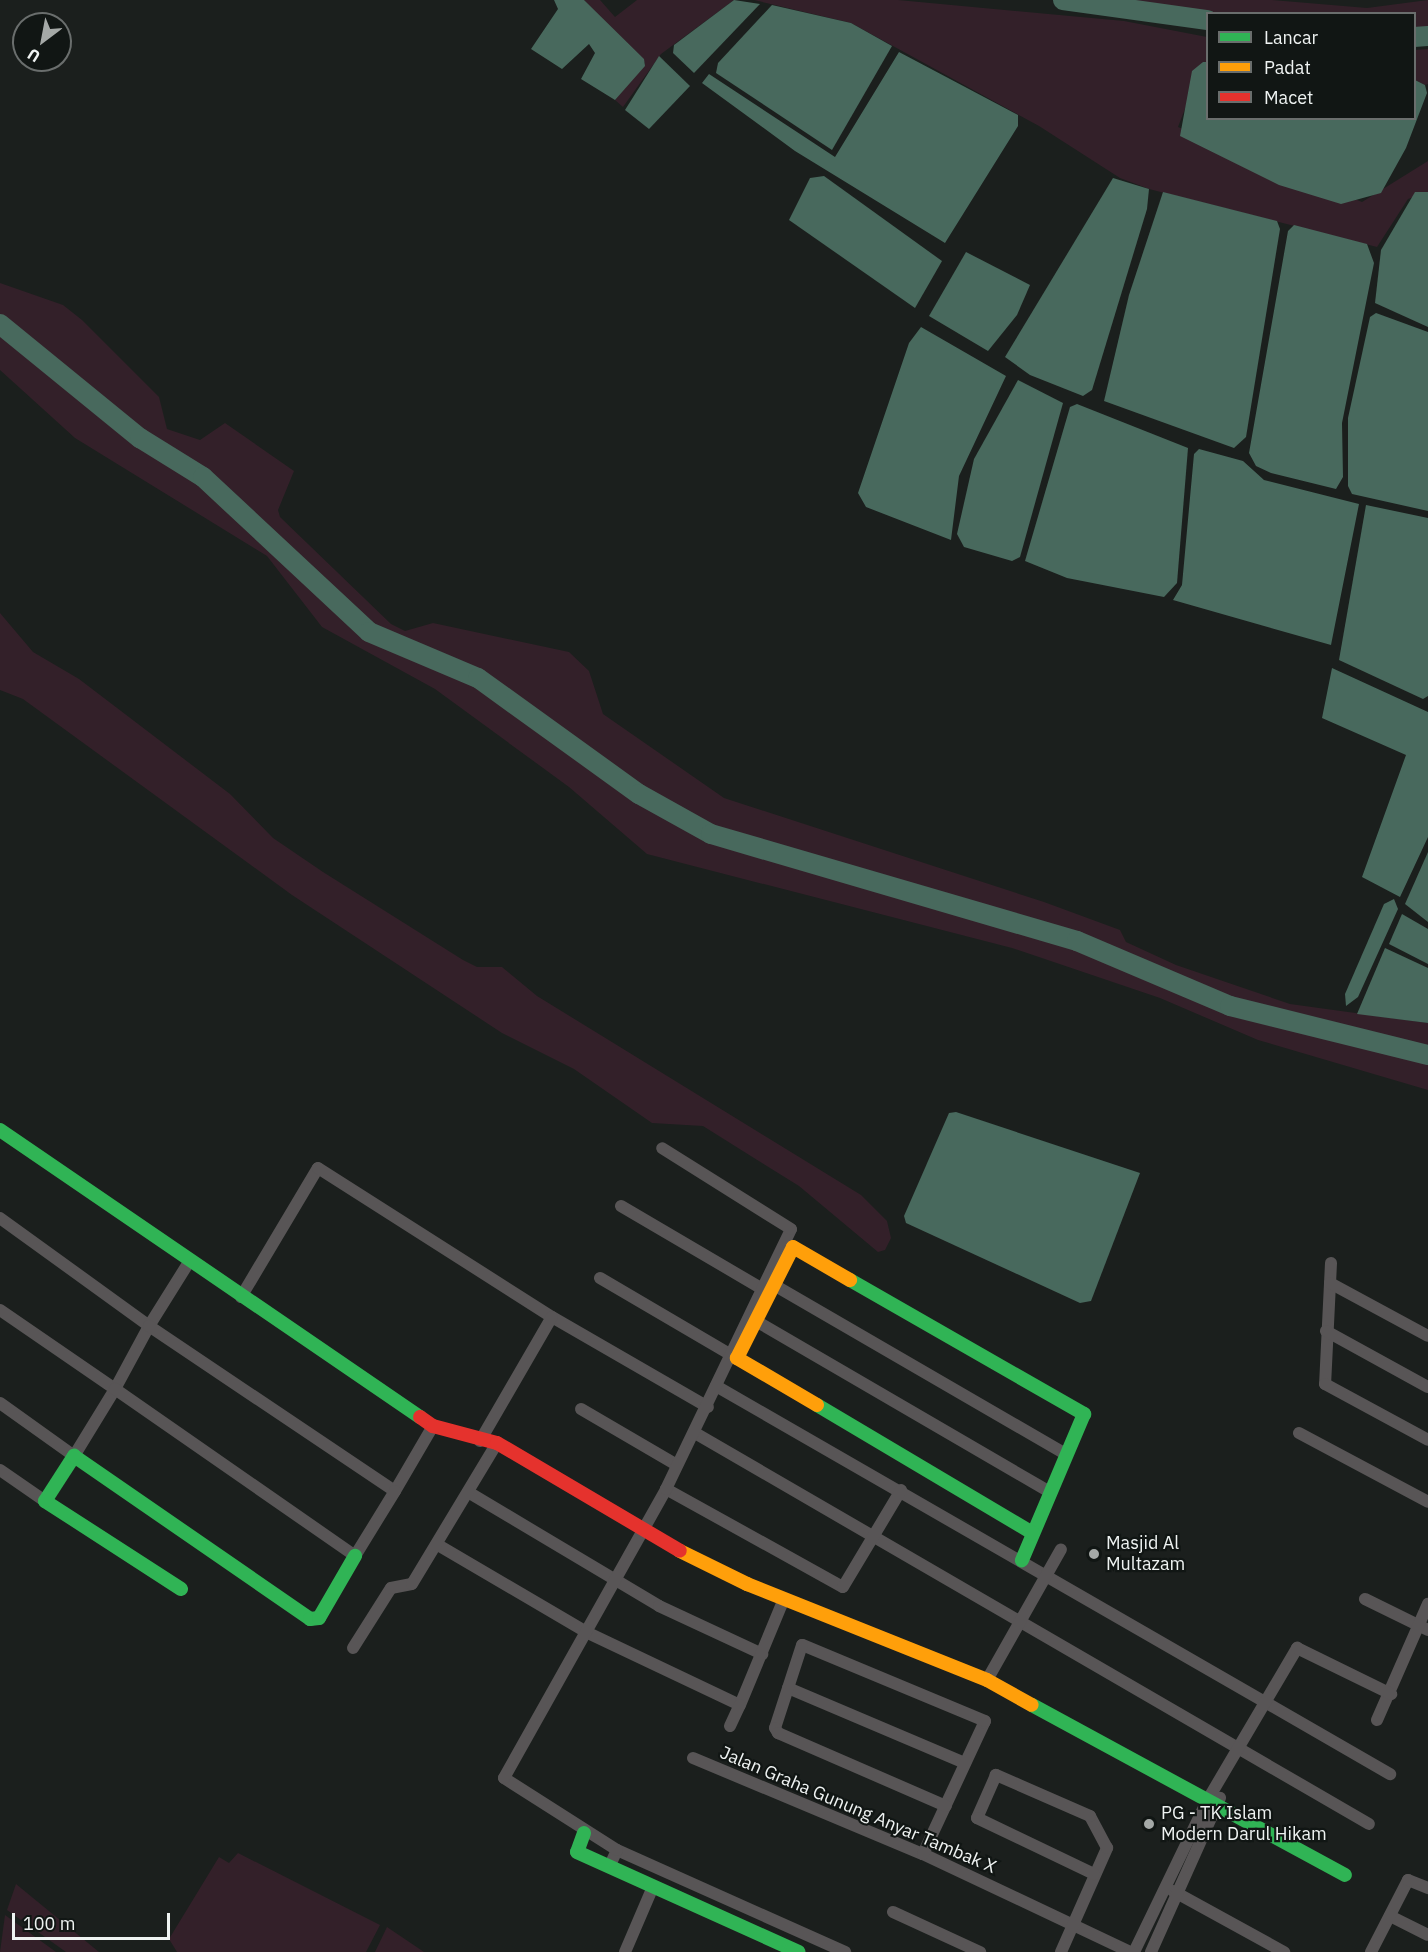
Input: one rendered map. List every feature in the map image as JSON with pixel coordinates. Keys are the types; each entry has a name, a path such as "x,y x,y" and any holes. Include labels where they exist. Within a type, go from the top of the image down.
{"street":[{"path":"0,1130 189,1262 433,1426 480,1441 497,1443 643,1530 784,1599 987,1680 1345,1875"},
{"path":"662,1148 788,1221 791,1229 767,1287 756,1321 737,1358 1033,1533"},
{"path":"241,1297 318,1168 552,1317 708,1407"},
{"path":"621,1206 1066,1454"},
{"path":"0,1218 149,1326 395,1491"},
{"path":"798,1952 652,1889 613,1859 580,1840 504,1780 666,1489 708,1407 728,1353 793,1248 1084,1414 1022,1560"},
{"path":"45,1501 115,1389 149,1326 189,1262"},
{"path":"1331,1263 1325,1384 1428,1440"},
{"path":"600,1278 728,1353"},
{"path":"1330,1283 1428,1336"},
{"path":"0,1310 355,1556"},
{"path":"480,1441 552,1317"},
{"path":"756,1321 1050,1492"},
{"path":"1326,1331 1428,1387"},
{"path":"716,1386 901,1490 1390,1774"},
{"path":"0,1403 310,1619 319,1618 433,1426"},
{"path":"581,1409 677,1464"},
{"path":"695,1433 873,1540 1369,1824"},
{"path":"1299,1433 1428,1502"},
{"path":"353,1648 391,1588 412,1584 438,1545 497,1443"},
{"path":"0,1470 181,1589"},
{"path":"666,1489 840,1586 846,1586 901,1490"},
{"path":"468,1492 615,1581 762,1654"},
{"path":"438,1545 586,1632 740,1705"},
{"path":"987,1680 1061,1549"},
{"path":"730,1726 784,1599"},
{"path":"1365,1599 1424,1627"},
{"path":"1377,1720 1424,1627 1428,1604"},
{"path":"923,1854 946,1806 965,1763 982,1718 807,1644 788,1688 778,1733 946,1806"},
{"path":"1151,1952 1179,1894 1222,1782 1266,1701 1301,1648 1391,1694"},
{"path":"788,1688 965,1763"},
{"name":"Jalan Graha Gunung Anyar Tambak X","path":"693,1758 923,1854 1074,1928 1132,1952"},
{"path":"1061,1952 1074,1928 1094,1874 1106,1852 1090,1816 1000,1775 976,1817 1094,1874"},
{"path":"1132,1952 1213,1803"},
{"path":"580,1840 613,1859 845,1952"},
{"path":"1371,1952 1411,1879 1428,1888"},
{"path":"1167,1888 1284,1952"},
{"path":"624,1952 652,1889"},
{"path":"893,1912 980,1952"},
{"path":"1390,1916 1428,1935"}],"shaded area":[{"path":"554,0 584,0 644,59 645,66 615,100 581,79 595,53 589,44 562,69 531,49 558,9"},
{"path":"584,0 600,0 615,17 637,0 734,0 661,54 623,107 615,100 645,63"},
{"path":"734,0 760,4 694,73 673,53 674,45"},
{"path":"754,0 898,0 1124,21 1206,37 1206,62 1203,62 1178,127 1362,202 1428,161 1428,192 1408,199 1377,247 1149,189 1120,178 1039,126 851,23"},
{"path":"1123,0 1272,0 1367,8 1428,0 1428,30 1416,31 1416,12 1206,13"},
{"path":"772,5 851,23 892,46 832,150 716,73 718,63"},
{"path":"1428,49 1428,84 1425,85 1416,80 1416,50"},
{"path":"899,52 1018,115 1018,126 945,243 795,151 702,83 709,74 835,157"},
{"path":"659,56 690,86 649,129 625,110"},
{"path":"1206,62 1206,120 1416,120 1416,80 1425,85 1427,93 1406,148 1381,193 1341,204 1279,185 1180,136 1192,71"},
{"path":"824,176 942,261 915,308 789,220 810,178"},
{"path":"1113,178 1149,189 1147,209 1092,390 1083,396 1030,375 1005,357"},
{"path":"1163,192 1277,221 1280,229 1246,437 1234,448 1104,401 1129,295"},
{"path":"1415,192 1428,192 1428,327 1375,303 1381,250"},
{"path":"1294,225 1367,244 1374,263 1342,423 1343,477 1336,489 1271,473 1256,466 1249,453 1288,231"},
{"path":"966,252 1030,285 1017,315 988,351 929,316"},
{"path":"0,283 63,305 82,320 159,397 167,429 200,440 225,423 294,471 278,510 280,517 391,624 405,631 433,623 569,652 589,671 603,714 724,798 1044,902 1120,930 1126,942 1176,965 1290,1004 1428,1023 1428,1090 1258,1040 1160,998 1012,948 647,854 569,787 435,689 322,627 267,556 75,438 0,370"},
{"path":"1376,313 1428,332 1428,511 1352,494 1348,486 1348,418 1370,317"},
{"path":"921,327 1006,376 959,476 951,540 866,507 858,493 909,343"},
{"path":"1018,380 1063,403 1020,557 1012,561 964,547 957,534 974,459"},
{"path":"1077,404 1188,448 1177,583 1164,597 1067,578 1025,561 1070,407"},
{"path":"1199,449 1243,461 1264,480 1359,504 1331,645 1173,600 1182,585 1194,454"},
{"path":"1366,505 1428,518 1428,696 1423,699 1339,660"},
{"path":"0,613 33,652 79,679 230,794 273,838 323,872 463,960 477,967 502,967 537,996 861,1195 887,1221 891,1238 885,1250 878,1252 799,1186 703,1126 652,1123 574,1069 502,1033 292,895 23,699 0,690"},
{"path":"1332,668 1428,712 1428,837 1400,897 1362,877 1406,755 1322,718"},
{"path":"1428,852 1428,922 1405,904"},
{"path":"1394,899 1398,909 1358,997 1346,1006 1345,994 1384,904"},
{"path":"1402,914 1428,929 1428,964 1389,944"},
{"path":"1385,948 1428,968 1428,1023 1357,1014"},
{"path":"956,1112 1140,1173 1091,1301 1080,1303 906,1223 904,1216 949,1113"},
{"path":"238,1853 380,1925 366,1952 177,1952 169,1939 219,1857 229,1863"},
{"path":"16,1884 99,1952 66,1952 7,1910"},
{"path":"5,1915 56,1952 0,1952"},
{"path":"387,1927 424,1952 375,1952"}],"waterway":[{"path":"1063,0 1206,20"},
{"path":"1416,37 1428,36"},
{"path":"0,324 140,438 203,477 369,632 478,678 639,794 711,834 1077,941 1230,1006 1428,1055"}],"traffic: fast":[{"path":"0,1130 420,1417"},
{"path":"850,1280 1084,1414 1022,1560"},
{"path":"817,1405 1033,1533"},
{"path":"181,1589 45,1501 74,1456 310,1619 319,1618 355,1556"},
{"path":"1032,1705 1345,1875"},
{"path":"584,1833 577,1852 798,1952"}],"traffic: slow":[{"path":"817,1405 737,1358 793,1247 850,1280"},
{"path":"680,1551 747,1584 987,1680 1032,1705"}],"traffic: jam":[{"path":"420,1417 433,1426 497,1443 680,1551"}],"place":[{"name":"Masjid Al Multazam","path":"1094,1554"},
{"name":"PG - TK Islam Modern Darul Hikam","path":"1149,1824"}]}
